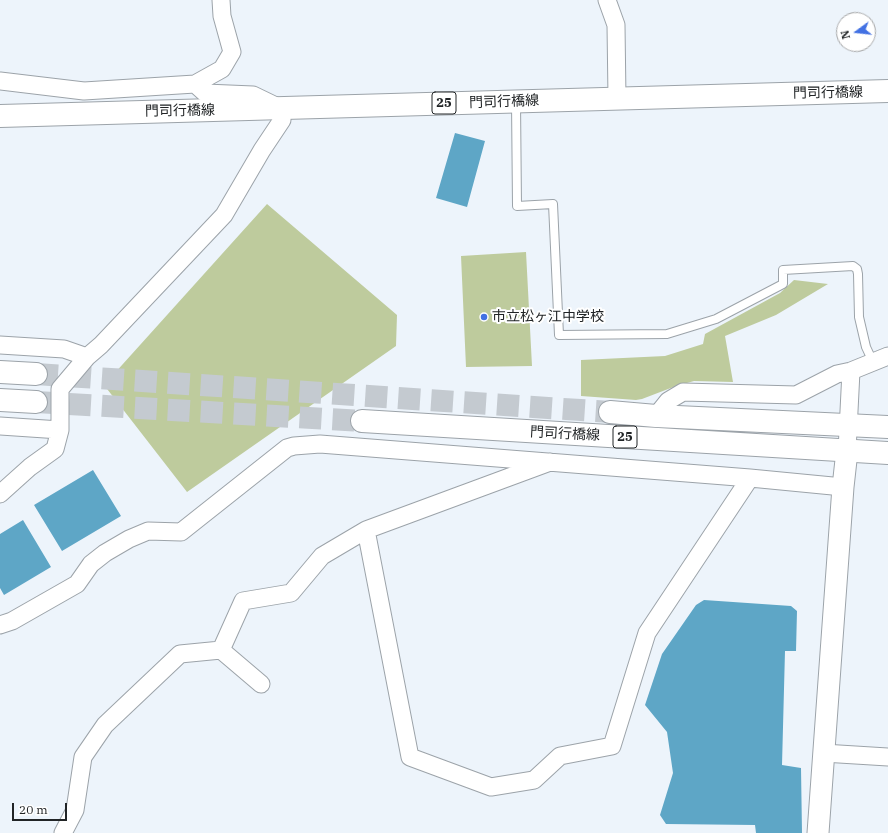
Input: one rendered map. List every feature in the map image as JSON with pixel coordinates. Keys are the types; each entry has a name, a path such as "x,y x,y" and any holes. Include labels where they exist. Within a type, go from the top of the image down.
{"main road":[{"name":"門司行橋線","path":"0,116 617,98 888,92"},
{"path":"0,372 36,374"},
{"path":"0,400 36,402"},
{"name":"門司行橋線","path":"610,412 656,416 888,426"},
{"name":"門司行橋線","path":"362,421 888,453"}],"street":[{"path":"0,81 84,91 195,84 222,69 232,52 222,16 221,0"},
{"path":"607,0 616,25 617,98"},
{"path":"0,494 30,467 55,449 60,430 60,389 87,357 101,345 224,215 262,150 282,120 282,108 253,95 205,93 195,84"},
{"path":"0,345 64,349 87,357"},
{"path":"656,416 668,401 683,392 796,395 837,374 851,371 880,359"},
{"path":"818,833 843,487 847,451 851,371"},
{"path":"0,426 60,430"},
{"path":"0,625 12,621 77,584 91,564 129,539 148,531 181,532 287,448 320,444 750,478 843,487"},
{"path":"221,650 242,601 291,593 322,556 366,530 550,462"},
{"path":"366,530 410,757 492,787 534,780 560,756 612,746 647,633 750,478"},
{"path":"63,833 75,810 83,757 105,725 180,654 221,650 261,684"},
{"path":"823,753 888,757"}],"lane":[{"path":"516,101 517,206 553,204 559,335 666,334 716,319 783,284 783,270 853,266 857,269 858,274 859,317 866,347 880,359"}],"green space":[{"path":"267,204 397,315 396,346 187,492 104,385"},
{"path":"526,252 532,366 466,367 461,256"},
{"path":"794,280 828,284 776,315 725,336 733,382 694,381 636,400 581,396 581,360 665,356 703,344 705,334 780,293"}],"water":[{"path":"455,133 485,141 467,207 436,198"},
{"path":"93,470 121,516 62,551 34,505"},
{"path":"23,520 51,567 4,595 0,588 0,534"},
{"path":"704,600 791,606 797,611 796,651 785,651 782,765 801,768 802,833 756,833 755,825 666,824 660,815 673,773 667,732 645,705 662,654 696,605"}],"tunnel":[{"path":"36,374 610,412"},
{"path":"36,402 362,421"}],"place":[{"name":"市立松ヶ江中学校","path":"484,317"}]}
